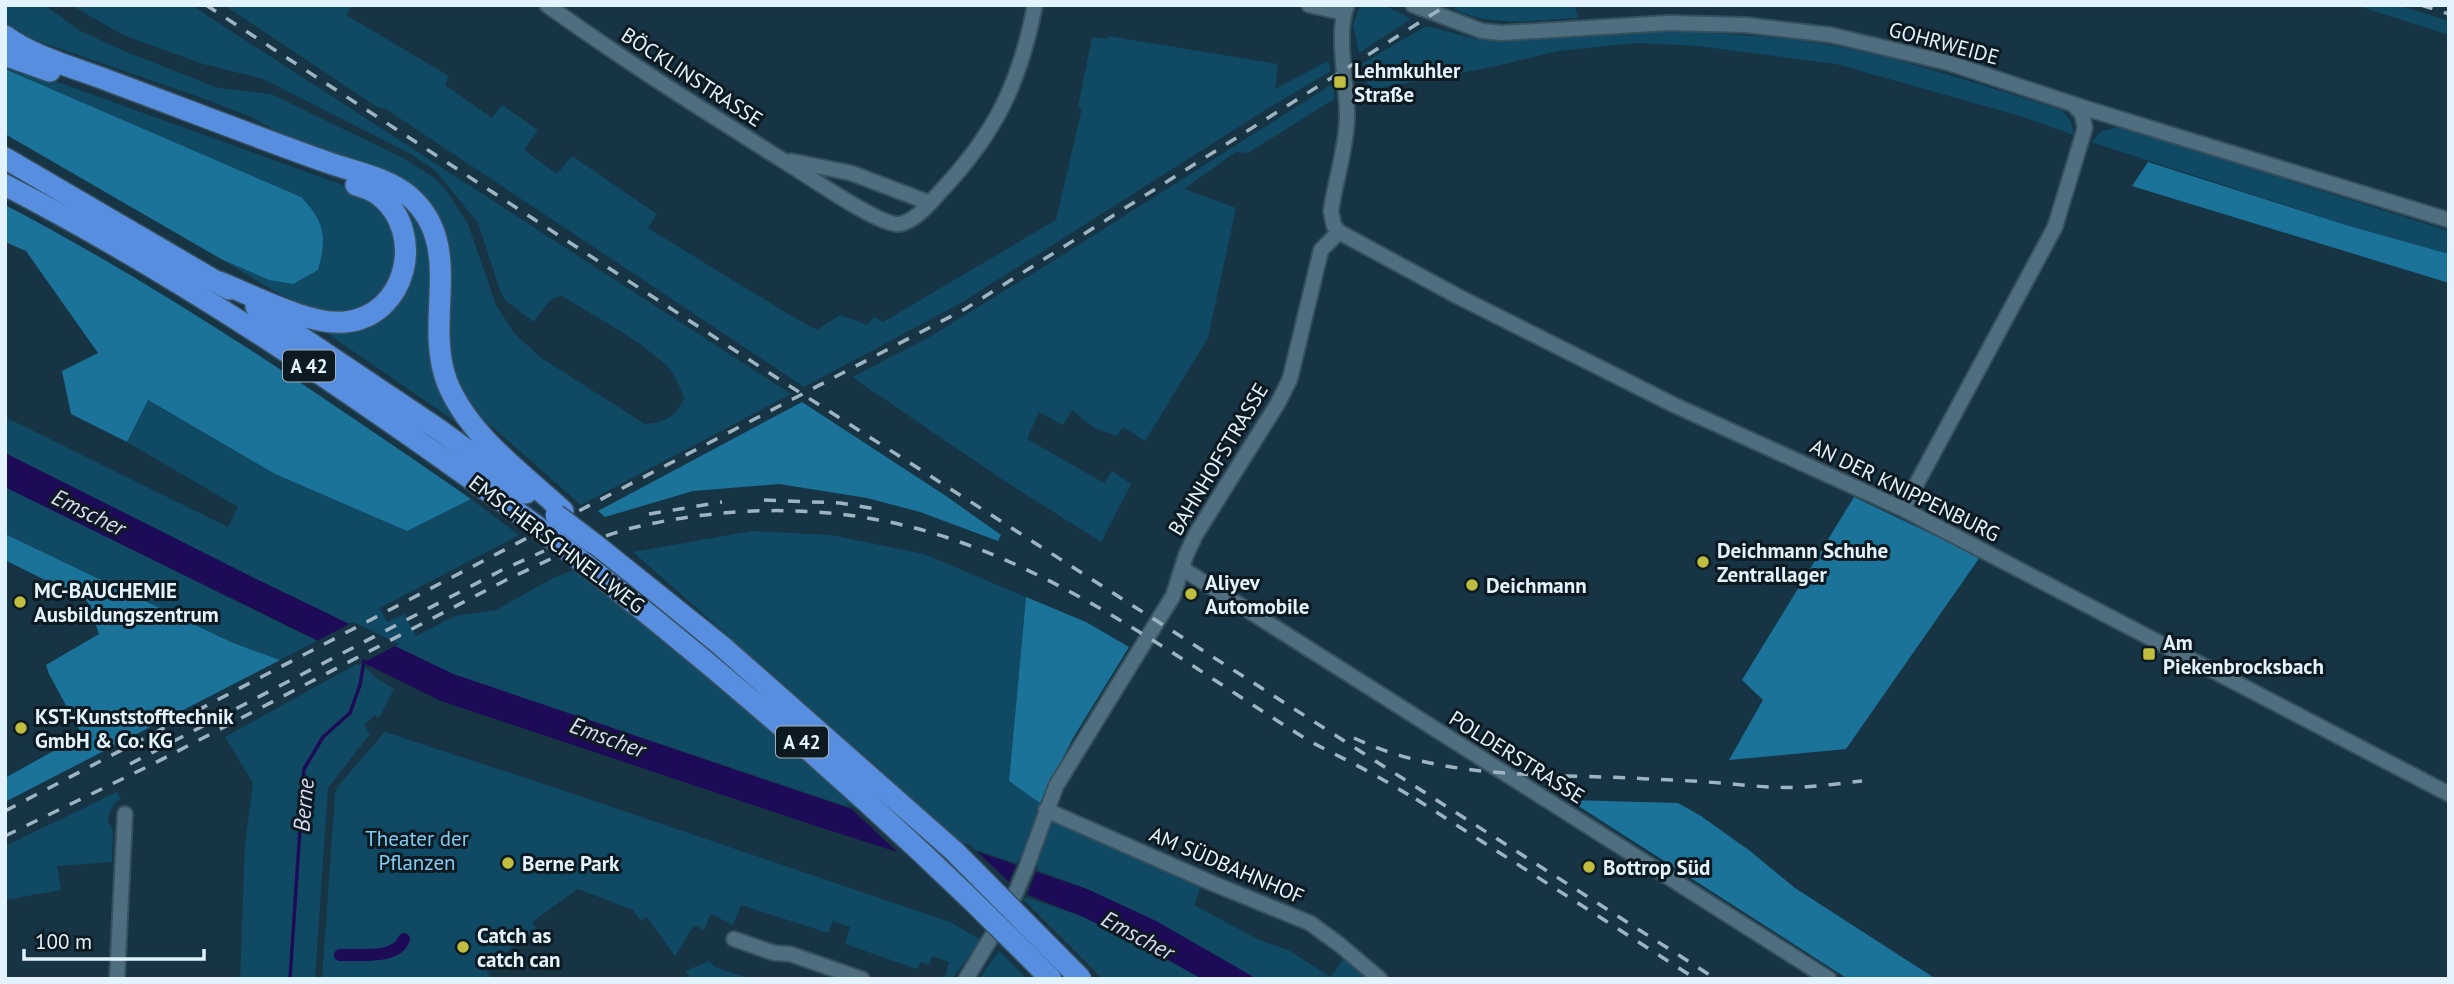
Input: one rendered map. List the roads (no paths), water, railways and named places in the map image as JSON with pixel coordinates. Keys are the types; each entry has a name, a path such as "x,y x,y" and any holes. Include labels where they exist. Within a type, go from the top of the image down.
{"highway":[{"path":"5,36 49,58"},
{"path":"5,44 389,183 409,196 425,214 436,234 441,262 437,326 439,348 442,366 456,401 483,437 560,513"},
{"path":"5,55 380,195 396,214 405,239 405,269 394,293 378,310 346,323 307,317 219,282"},
{"name":"A 42","path":"5,158 219,282 560,513 593,543 724,648 880,783 954,851 1081,979"},
{"name":"EMSCHERSCHNELLWEG","path":"5,184 107,239 214,304 416,439 535,525 690,646 800,741 938,867 1051,979"}],"street":[{"name":"BÖCKLINSTRASSE","path":"547,5 631,64 781,159 887,222 898,224 910,220 930,203 967,164 991,129 1018,75 1035,5"},
{"path":"1309,5 1345,9 1342,35 1347,123 1331,211 1334,226 1339,232"},
{"name":"GOHRWEIDE","path":"1413,5 1482,31 1502,33 1669,23 1746,25 1831,35 1949,63 2449,220"},
{"path":"1903,509 2055,227 2085,128 2081,114 2073,104"},
{"name":"BÖCKLINSTRASSE","path":"781,159 852,173 930,203"},
{"name":"AN DER KNIPPENBURG","path":"1339,232 1459,297 1674,405 1903,509 2449,794"},
{"name":"BAHNHOFSTRASSE","path":"966,979 1009,908 1056,786 1173,596 1196,534 1278,403 1290,379 1321,250 1339,232"},
{"name":"POLDERSTRASSE","path":"1183,569 1829,979"},
{"name":"AM SÜDBAHNHOF","path":"1046,810 1310,923 1340,944 1380,979"},
{"path":"117,979 125,814"},
{"path":"734,939 774,953 790,954 862,979"}],"water":[{"name":"Emscher","path":"5,453 453,674 1087,889 1156,921 1257,979 1202,979 1138,943 1081,916 1008,887 441,701 5,487"}],"waterway":[{"name":"Berne","path":"290,979 304,769 323,737 350,713 360,685 364,661"},
{"path":"340,955 385,953 400,946 404,939"}],"railway":[{"path":"206,5 771,374 1716,979"},
{"path":"5,811 965,309 1447,5"},
{"path":"2421,5 2449,14"},
{"path":"764,500 840,503 882,510"},
{"path":"649,514 722,502"},
{"path":"5,836 153,764 506,580 568,551 632,528 714,514 756,511 839,514 880,520 920,529 1005,560 1091,603 1304,737 1424,804"},
{"path":"130,764 502,570 544,551"},
{"path":"1354,738 1421,761 1491,772 1779,787 1811,787 1862,781"},
{"path":"1416,799 1696,979"}],"place":[{"name":"Lehmkuhler Straße","path":"1340,82"},
{"name":"Deichmann Schuhe Zentrallager","path":"1703,562"},
{"name":"Deichmann","path":"1472,585"},
{"name":"Aliyev Automobile","path":"1191,594"},
{"name":"MC-BAUCHEMIE Ausbildungszentrum","path":"20,602"},
{"name":"Am Piekenbrocksbach","path":"2149,654"},
{"name":"KST-Kunststofftechnik GmbH & Co. KG","path":"21,728"},
{"name":"Berne Park","path":"508,863"},
{"name":"Bottrop Süd","path":"1589,867"},
{"name":"Catch as catch can","path":"463,947"}],"park label":[{"name":"Theater der Pflanzen","path":"417,850"}]}
